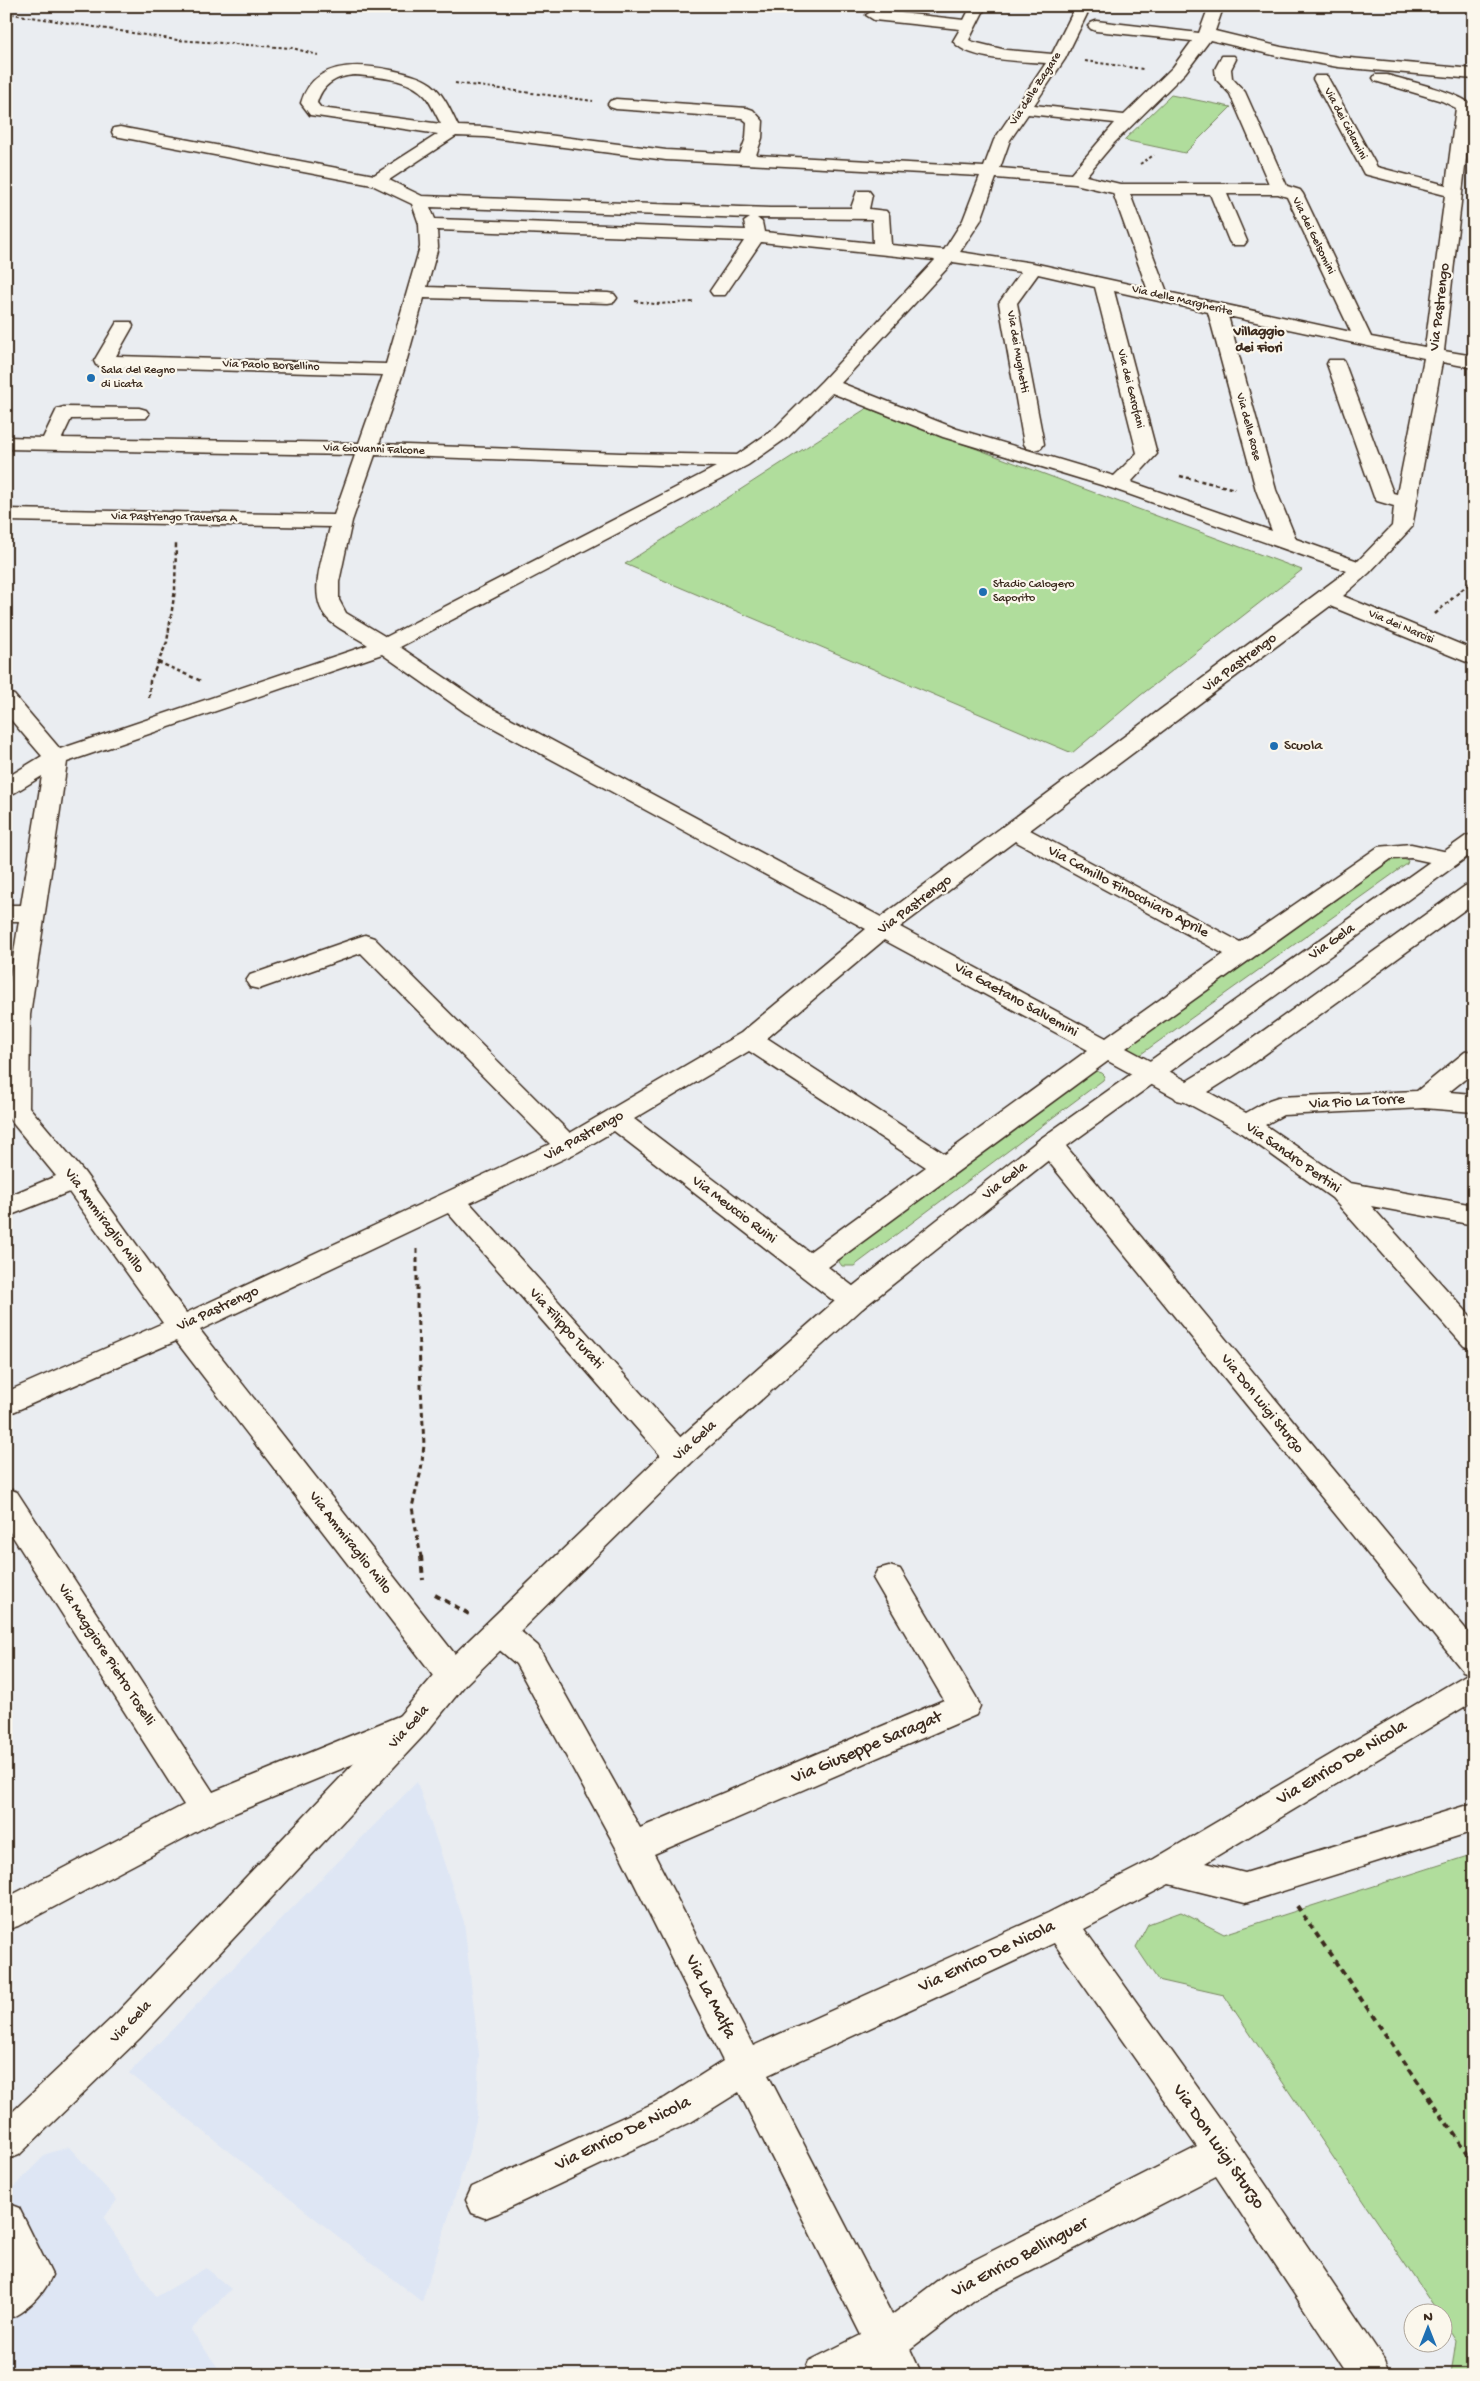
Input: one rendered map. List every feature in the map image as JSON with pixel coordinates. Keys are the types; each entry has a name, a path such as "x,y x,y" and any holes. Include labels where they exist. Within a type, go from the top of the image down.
{"street":[{"path":"979,6 961,41 966,47 980,51 1057,59"},
{"name":"Via delle Zagare","path":"6,788 56,758 385,646 741,461 781,433 829,385 949,256 972,220 1002,140 1057,59 1084,6"},
{"path":"1075,179 1107,140 1179,70 1204,36 1215,8"},
{"path":"874,15 969,25"},
{"path":"1096,26 1204,36 1338,62 1474,74"},
{"path":"1179,70 1224,79 1223,70 1228,59"},
{"path":"1338,62 1352,70 1448,98 1469,101"},
{"path":"453,131 425,87 408,78 350,70 336,73 311,92 309,103 316,112 453,131 485,132 666,155 991,172 1075,179 1120,189 1280,189"},
{"name":"Via dei Gelsomini","path":"1224,79 1237,92 1280,189 1294,194 1364,341"},
{"name":"Via dei Ciclamini","path":"1321,79 1370,170 1454,192"},
{"name":"Via Pastrengo","path":"6,1404 181,1327 417,1216 453,1202 568,1146 750,1039 883,928 1328,597 1362,569 1402,527 1434,354 1454,192 1469,101"},
{"path":"616,104 747,113 756,121 754,138 746,159"},
{"path":"1023,109 1129,120"},
{"path":"377,181 453,131"},
{"path":"120,132 377,181 418,201 880,215 882,250"},
{"path":"915,188 926,168"},
{"path":"1120,189 1159,296"},
{"path":"1217,190 1238,241"},
{"path":"859,213 862,194"},
{"path":"418,201 428,224"},
{"path":"719,291 756,236 754,224 740,212"},
{"name":"Via delle Margherite","path":"428,224 756,236 949,256 1033,268 1364,341 1474,362"},
{"name":"Via Gaetano Salvemini","path":"428,224 429,247 394,370 342,521 328,582 328,600 338,617 385,646 474,708 1149,1073"},
{"name":"Via dei Mughetti","path":"1033,268 1008,303 1034,444"},
{"name":"Via dei Garofani","path":"1103,283 1147,454 1118,484"},
{"path":"416,292 608,298"},
{"name":"Via delle Rose","path":"1216,308 1266,490 1287,543"},
{"name":"Via Paolo Borsellino","path":"124,326 103,361 394,370"},
{"path":"1336,364 1384,497 1405,503"},
{"path":"829,385 950,433 1118,484 1362,569"},
{"path":"50,444 64,413 139,414"},
{"name":"Via Giovanni Falcone","path":"6,443 368,449 601,458 741,461"},
{"name":"Via Pastrengo Traversa A","path":"6,515 342,521"},
{"name":"Via dei Narcisi","path":"1328,597 1474,658"},
{"path":"6,700 56,758"},
{"name":"Via Ammiraglio Millo","path":"56,758 19,913 17,1015 11,1110 74,1179 181,1327 453,1676"},
{"name":"Via Camillo Finocchiaro Aprile","path":"1014,831 1243,954"},
{"name":"Via Gela","path":"6,2143 127,2027 412,1725 453,1676 679,1456 853,1300 1050,1145 1474,841"},
{"path":"808,1267 1106,1050 1386,852 1411,851 1448,859"},
{"path":"1186,1094 1237,1062 1474,891"},
{"path":"258,981 365,943 568,1146"},
{"path":"750,1039 945,1167"},
{"path":"1424,1099 1474,1058"},
{"name":"Via Sandro Pertini","path":"1149,1073 1246,1124 1342,1191 1474,1339"},
{"name":"Via Pio La Torre","path":"1246,1124 1278,1106 1424,1099 1474,1103"},
{"name":"Via Meuccio Ruini","path":"616,1119 853,1300"},
{"name":"Via Don Luigi Sturzo","path":"1050,1145 1474,1662"},
{"path":"6,1208 74,1179"},
{"path":"1342,1191 1474,1216"},
{"name":"Via Filippo Turati","path":"453,1202 679,1456"},
{"name":"Via Maggiore Pietro Toselli","path":"6,1500 206,1810"},
{"name":"Via Giuseppe Saragat","path":"633,1847 964,1706 889,1578"},
{"name":"Via La Malfa","path":"500,1632 526,1655 633,1847 894,2359"},
{"name":"Via Enrico De Nicola","path":"485,2200 678,2110 746,2067 1060,1924 1166,1869 1474,1685"},
{"path":"6,1915 206,1810 412,1725"},
{"path":"1166,1869 1245,1888 1474,1817"},
{"name":"Via Don Luigi Sturzo","path":"1060,1924 1223,2153 1371,2375"},
{"name":"Via Enrico Bellinguer","path":"823,2375 894,2359 959,2288 1223,2153"},
{"path":"6,2221 33,2275 6,2301"}],"path":[{"path":"6,13 177,40 292,48 313,53 339,63 350,70"},
{"path":"1057,59 1144,70 1179,70"},
{"path":"425,87 442,82 460,83 616,104"},
{"path":"608,298 655,304 674,304 693,302 710,297 719,291"},
{"path":"155,724 148,710 150,681 168,642 175,590 174,560 179,518"},
{"path":"1414,633 1474,580"},
{"path":"158,662 211,686 226,699"},
{"path":"417,1216 417,1308 424,1445 421,1471 412,1507 419,1541 424,1589"},
{"path":"400,1607 424,1589"},
{"path":"424,1589 500,1632"},
{"path":"1282,1877 1299,1910 1474,2163"}],"shaded area":[{"path":"417,1782 464,1922 479,2054 477,2116 469,2151 422,2302 129,2073"},
{"path":"69,2147 117,2200 104,2218 156,2297 206,2268 231,2289 191,2330 223,2375 6,2375 6,2195 46,2154"}],"green space":[{"path":"1171,95 1231,107 1185,153 1124,140"},
{"name":"Stadio Calogero Saporito","path":"867,408 1302,570 1141,695 1072,753 625,564"},
{"path":"1399,857 1408,861 1407,864 1141,1054 1136,1056 1127,1051 1128,1047 1394,858"},
{"path":"1096,1071 1105,1076 1103,1080 854,1266 842,1266 839,1262 841,1257"},
{"path":"1474,1854 1474,2375 1451,2375 1456,2340 1452,2334 1452,2304 1432,2304 1224,1995 1158,1980 1136,1947 1148,1924 1181,1912 1224,1934"}],"place":[{"name":"Sala del Regno di Licata","path":"91,378"},
{"name":"Stadio Calogero Saporito","path":"983,592"},
{"name":"Scuola","path":"1274,746"}],"district":[{"name":"Villaggio dei Fiori","path":"1259,340"}]}
